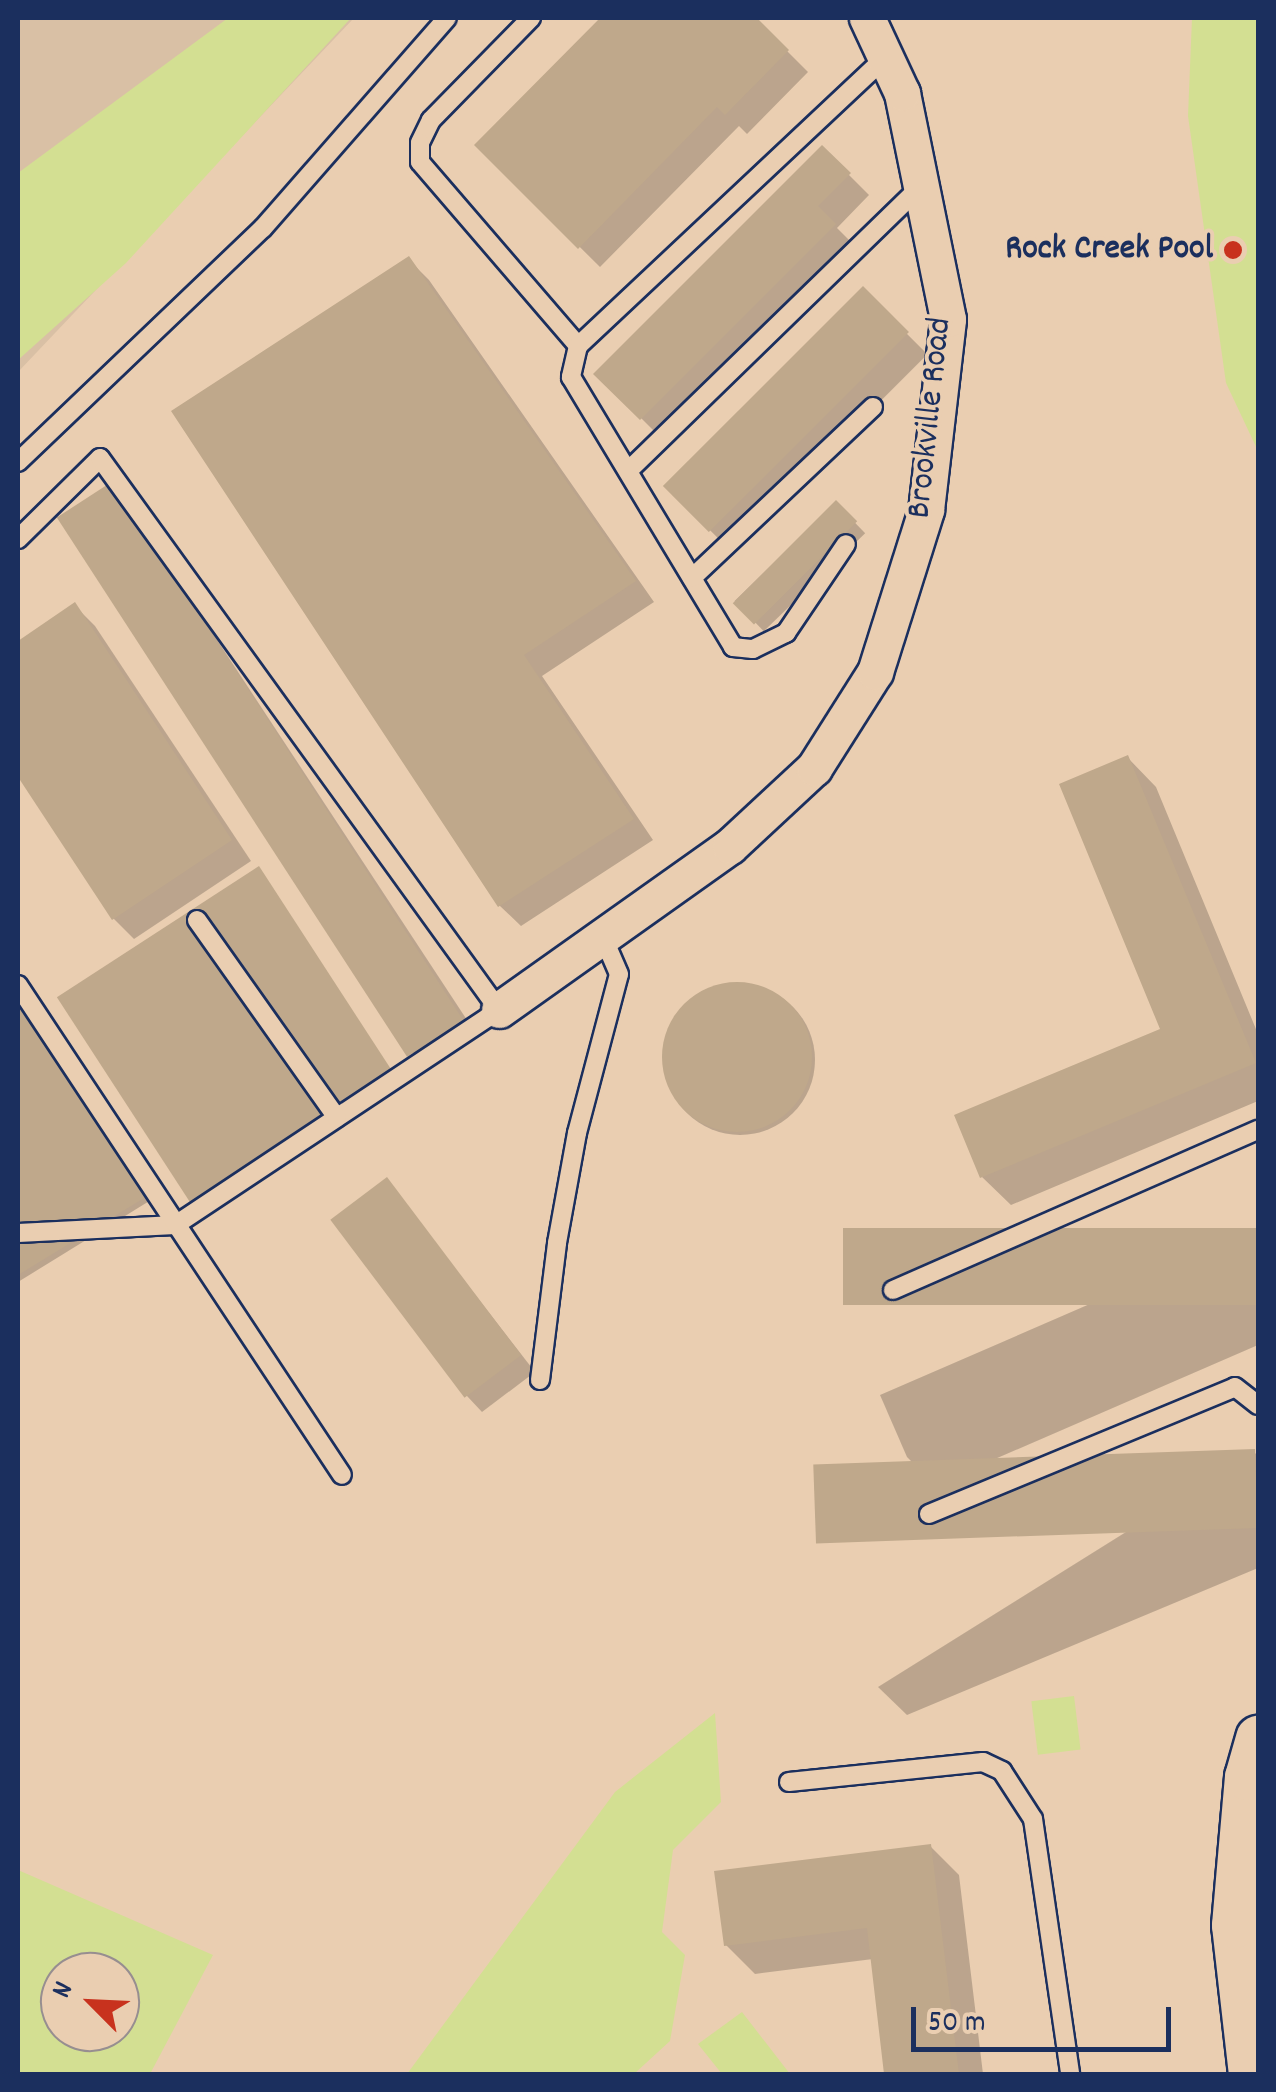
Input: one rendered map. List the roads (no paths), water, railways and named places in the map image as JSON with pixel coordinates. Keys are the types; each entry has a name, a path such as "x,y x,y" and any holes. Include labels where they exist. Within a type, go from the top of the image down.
{"street":[{"name":"Brookville Road","path":"499,1010 730,846 814,768 876,672 926,510 948,319 902,93 867,18"},
{"path":"1251,2074 1234,1925 1247,1776 1258,1738"}],"lane":[{"path":"18,462 263,228 447,18"},
{"path":"531,18 430,120 420,143 420,162 578,346"},
{"path":"846,544 786,633 754,649 734,647 572,377 578,346 886,57"},
{"path":"628,472 921,186"},
{"path":"692,578 874,407"},
{"path":"18,539 100,458 499,1010 175,1225 18,1234"},
{"path":"197,920 337,1118"},
{"path":"540,1380 557,1243 577,1134 619,974 603,937"},
{"path":"18,985 342,1475"},
{"path":"893,1290 1258,1130"},
{"path":"930,1514 1235,1388 1258,1405"},
{"path":"790,1782 984,1762 1002,1770 1032,1819 1070,2074"}],"place":[{"name":"Rock Creek Pool","path":"1233,250"}]}
